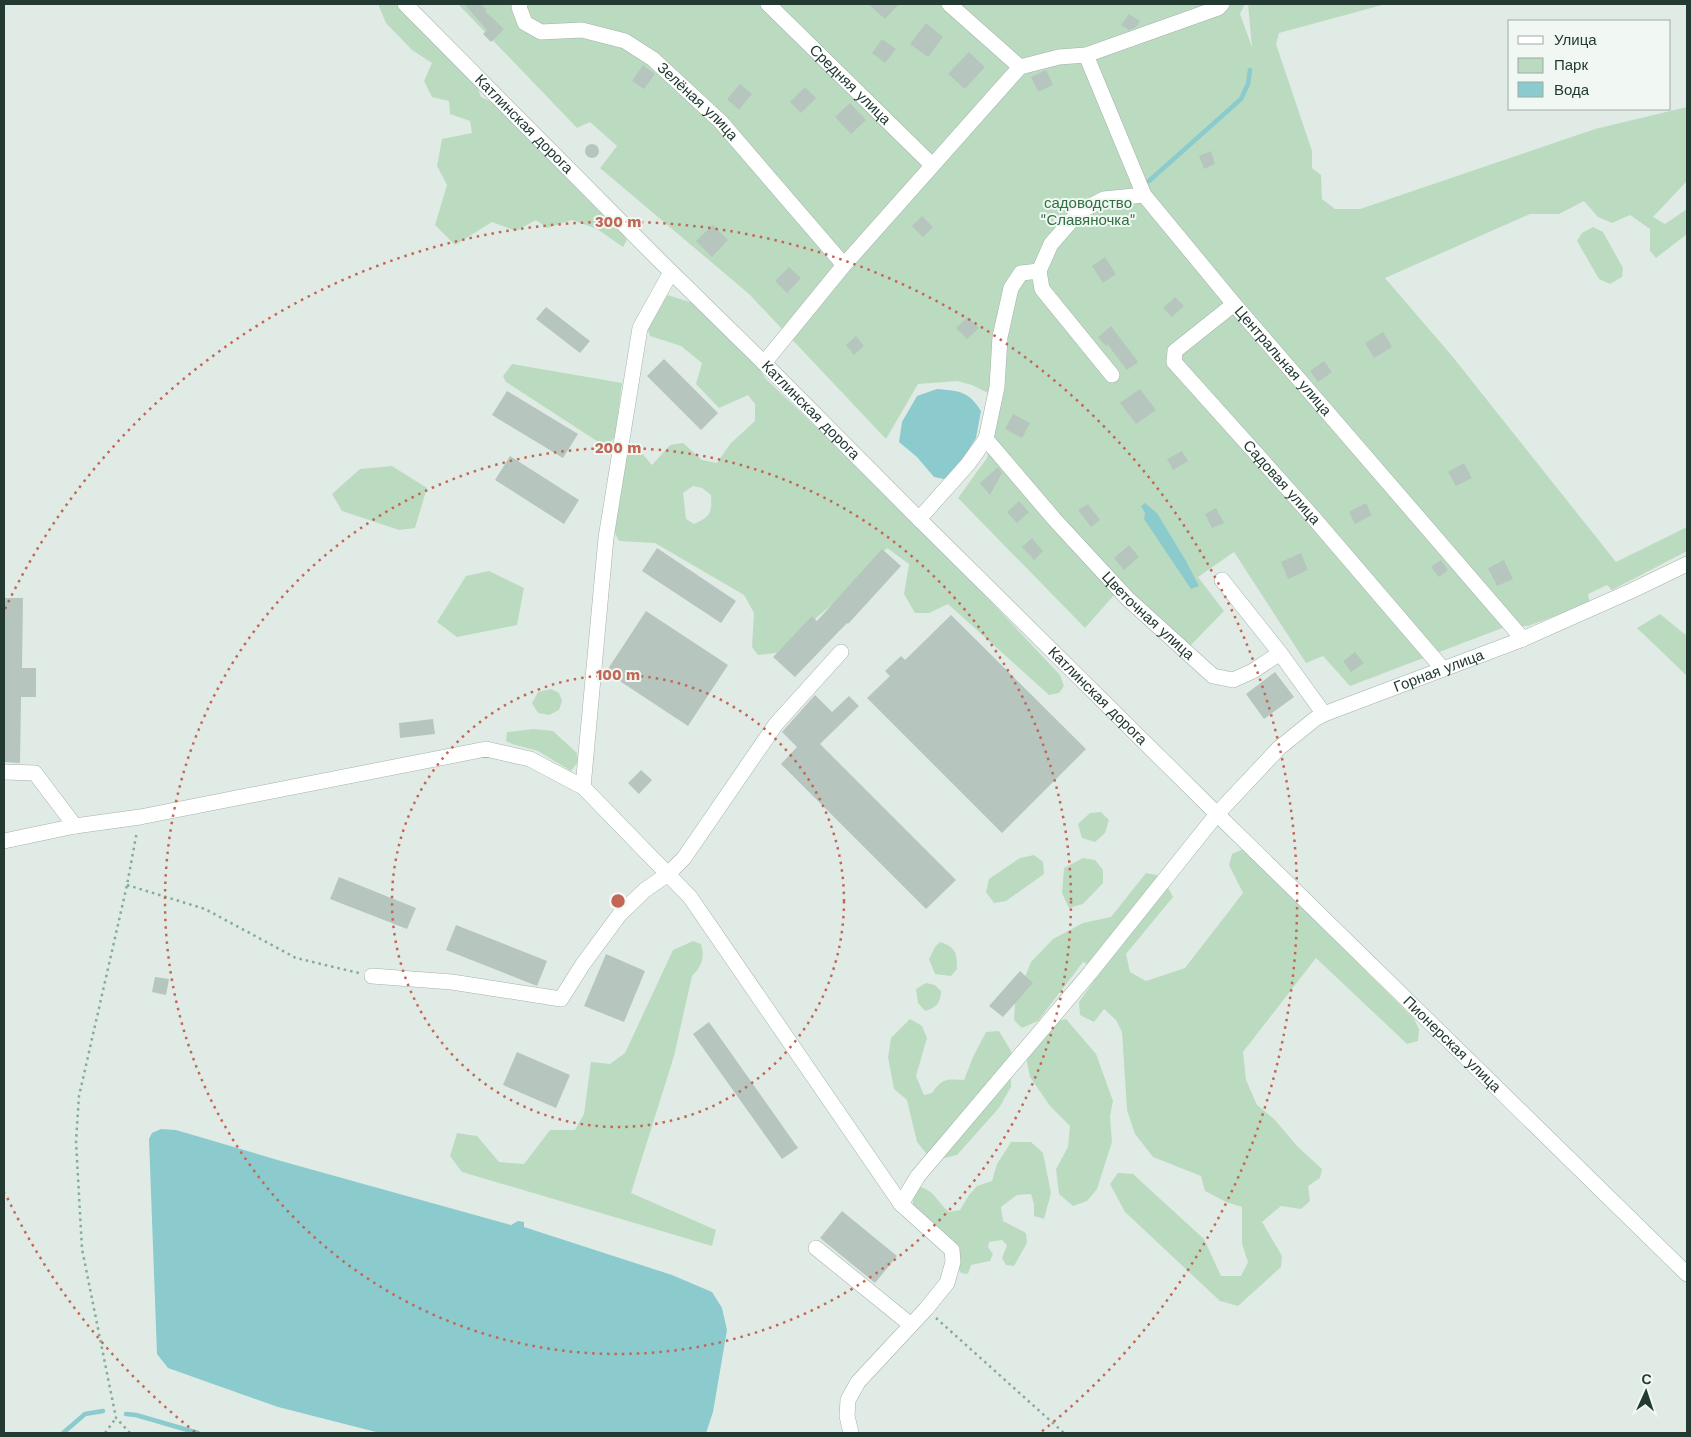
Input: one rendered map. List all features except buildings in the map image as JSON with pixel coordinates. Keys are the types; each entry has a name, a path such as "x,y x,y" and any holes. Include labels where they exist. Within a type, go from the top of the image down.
{"street":[{"name":"Катлинская дорога","path":"405,4 671,272 764,362 919,519 1217,814"},
{"name":"Зелёная улица","path":"520,4 518,7 525,23 541,32 582,30 625,41 653,59 721,122 844,265"},
{"name":"Средняя улица","path":"768,4 932,165"},
{"path":"950,4 1020,67"},
{"path":"764,362 844,265 1020,67 1059,57 1086,55 1218,8 1222,4"},
{"name":"Центральная улица","path":"1086,55 1144,195 1234,304 1523,640"},
{"path":"1112,375 1042,289 1039,270 1051,244 1079,212 1104,199 1144,195"},
{"path":"919,519 968,464 986,439 997,387 1000,338 1010,288 1021,273 1039,270"},
{"path":"583,787 606,538 640,328 671,272"},
{"name":"Садовая улица","path":"1234,304 1175,351 1174,362 1312,516 1444,669"},
{"name":"Цветочная улица","path":"986,439 1055,520 1128,599 1212,676 1232,680 1253,671 1280,653"},
{"name":"Горная улица","path":"901,1204 918,1176 1090,972 1217,814 1278,748 1324,714 1523,640 1687,564"},
{"path":"1222,580 1280,653 1324,714"},
{"path":"372,976 452,982 561,999 583,964 620,914 645,890 668,874 684,858 776,724 841,652"},
{"path":"4,841 75,826 140,817 486,749 530,759 583,787 690,897 901,1204 952,1250 953,1262 947,1283 926,1309 858,1382 848,1400 847,1416 851,1433"},
{"path":"4,772 35,773 75,826"},
{"name":"Пионерская улица","path":"1217,814 1687,1274"},
{"path":"816,1248 911,1325"}],"path":[{"path":"130,1433 116,1418 82,1248 76,1141 79,1096 127,885 140,817"},
{"path":"127,885 205,909 296,958 372,976"},
{"path":"926,1309 1064,1433"},
{"path":"104,1433 116,1418"}],"green space":[{"path":"378,4 399,4 474,79 481,97 496,104 610,215 627,240 623,247 597,229 572,220 547,228 536,220 516,231 492,222 455,245 435,225 447,185 437,166 442,139 472,133 470,121 450,114 449,101 432,97 424,81 432,63 412,50 386,23"},
{"name":"садоводство \"Славяночка\"","path":"458,4 1245,4 1240,14 1252,47 1248,4 1386,4 1279,33 1276,44 1312,151 1312,168 1321,175 1322,199 1335,209 1360,209 1595,129 1687,107 1687,181 1653,217 1665,224 1687,209 1687,234 1656,258 1650,251 1650,229 1630,215 1612,223 1598,217 1584,201 1559,214 1530,214 1385,278 1452,356 1616,562 1687,527 1687,551 1612,590 1607,585 1588,594 1590,603 1528,626 1505,627 1350,686 1323,656 1306,663 1234,552 1198,577 1224,611 1189,647 1122,586 1085,628 958,498 987,458 1000,399 972,385 957,381 918,384 886,439 749,294 600,168 617,146 590,122 577,128"},
{"path":"1593,227 1603,232 1623,268 1622,277 1610,284 1599,279 1577,241 1582,233"},
{"path":"664,294 693,303 750,355 766,379 917,523 1060,675 1064,686 1059,693 1049,695 948,604 929,613 915,613 904,594 909,564 887,548 846,592 776,653 758,655 752,647 754,613 744,595 655,543 619,541 613,529 623,449 635,445 652,465 670,445 683,443 702,460 717,463 730,444 755,421 755,404 748,395 719,408 696,384 702,363 681,346 650,336 645,322","holes":["693,486 702,488 711,495 711,510 704,519 694,524 686,519 683,493"]},
{"path":"512,364 622,383 615,437 606,447 506,382 503,376"},
{"path":"392,466 427,488 415,528 399,530 342,511 332,494 360,469"},
{"path":"489,571 524,588 517,625 457,637 437,622 466,576"},
{"path":"1660,614 1687,636 1687,676 1637,628"},
{"path":"551,689 559,693 562,701 559,710 549,715 538,713 532,703 538,692"},
{"path":"533,729 553,731 577,753 578,762 571,771 538,751 506,741 507,732"},
{"path":"1101,812 1109,820 1105,833 1095,842 1082,838 1078,824 1090,813"},
{"path":"1243,849 1414,1019 1419,1029 1418,1041 1407,1044 1316,958 1243,1052 1246,1080 1257,1105 1274,1119 1298,1147 1322,1169 1320,1178 1308,1186 1310,1201 1301,1209 1281,1206 1262,1222 1282,1256 1281,1267 1238,1306 1220,1301 1125,1212 1110,1184 1118,1173 1133,1174 1204,1239 1221,1276 1241,1276 1248,1262 1242,1244 1242,1207 1226,1202 1205,1191 1201,1176 1153,1157 1135,1134 1127,1110 1122,1032 1116,1020 1104,1009 1094,1022 1080,1015 1079,1002 1101,971 1083,962 1038,1021 1022,1028 1014,1020 1015,1002 1031,962 1053,939 1083,923 1111,917 1146,873 1162,876 1173,897 1126,954 1130,972 1146,981 1185,968 1243,893 1229,865 1232,854"},
{"path":"1034,855 1043,862 1044,874 1006,901 994,903 986,892 989,879 1020,858"},
{"path":"1083,858 1095,860 1103,870 1103,883 1083,904 1069,908 1062,893 1064,868"},
{"path":"693,941 701,944 702,961 692,976 674,1056 631,1193 716,1230 712,1246 462,1172 450,1156 457,1133 477,1136 499,1162 524,1164 550,1130 575,1130 584,1114 591,1062 610,1064 625,1053 673,950"},
{"path":"940,942 949,946 956,955 957,969 951,976 935,974 929,959"},
{"path":"926,983 935,985 941,991 937,1004 925,1011 918,1003 916,989"},
{"path":"910,1019 922,1026 927,1038 916,1076 924,1095 932,1093 945,1080 964,1080 986,1032 999,1031 1011,1051 1011,1087 999,1108 957,1155 941,1159 926,1153 917,1142 907,1100 894,1089 888,1057 891,1038"},
{"path":"1066,1019 1096,1054 1113,1101 1110,1116 1112,1142 1097,1189 1087,1201 1073,1206 1059,1194 1056,1169 1068,1147 1070,1126 1050,1106 1030,1077 1025,1053 1053,1022"},
{"path":"1011,1142 1031,1142 1043,1153 1051,1193 1044,1219 1034,1216 1034,1204 1031,1194 1017,1195 1001,1207 1003,1221 1026,1233 1027,1243 1014,1266 1006,1265 1002,1258 1007,1245 1002,1240 989,1242 988,1247 993,1254 990,1261 971,1265 968,1274 961,1273 913,1207 913,1199 920,1187 933,1194 949,1212 960,1210 977,1186 992,1181 997,1164"}],"water":[{"path":"937,389 963,393 977,404 981,411 976,438 953,474 944,479 934,477 917,457 899,442 902,422 917,396"},
{"path":"1145,503 1157,513 1199,586 1191,589 1144,519 1145,513 1141,506"},
{"path":"161,1129 176,1130 511,1225 518,1221 524,1222 524,1227 672,1275 712,1292 722,1308 727,1330 713,1412 706,1433 380,1433 278,1407 168,1368 157,1354 149,1139 152,1133"}],"waterway":[{"path":"1149,181 1241,99 1248,84 1250,70"},
{"path":"63,1433 85,1414 103,1411"},
{"path":"126,1414 136,1415 198,1433"}]}
